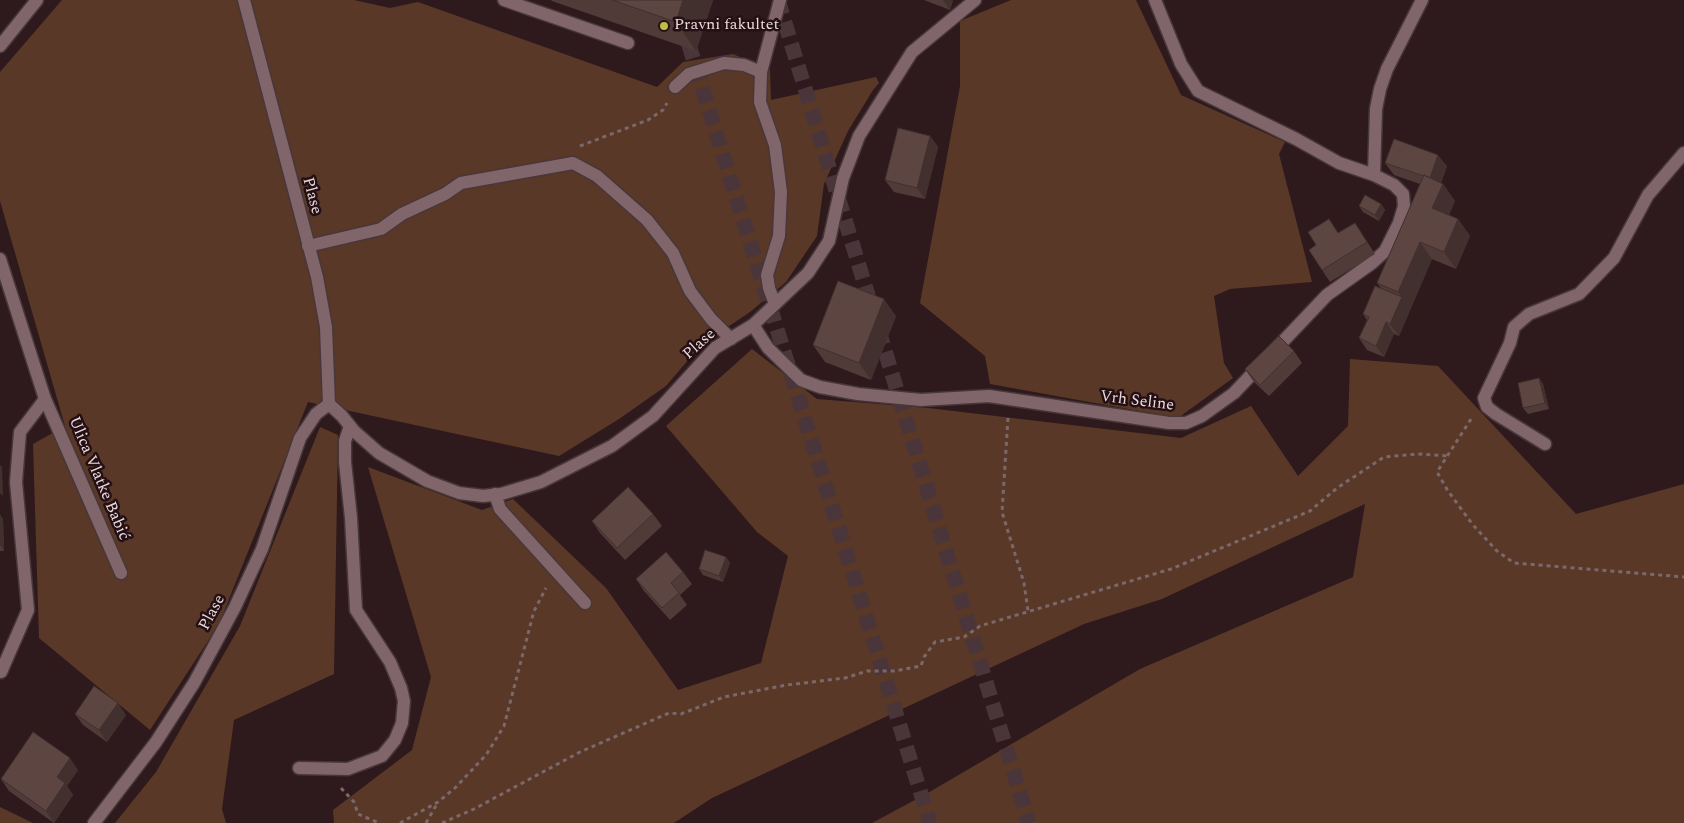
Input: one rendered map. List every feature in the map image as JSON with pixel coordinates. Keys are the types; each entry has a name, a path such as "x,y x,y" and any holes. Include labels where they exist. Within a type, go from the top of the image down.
{"street":[{"path":"0,46 37,0"},
{"name":"Plase","path":"244,0 308,246 326,327 329,404 379,453 427,481 459,493 483,496 541,482 612,446 653,416 715,348 753,325 808,273 829,241 843,178 859,136 912,52 975,0"},
{"path":"504,0 628,43"},
{"path":"775,304 769,288 767,275 780,236 781,192 774,145 760,102 761,72 780,0"},
{"name":"Vrh Seline","path":"753,325 768,348 801,380 820,387 858,394 920,400 989,396 1169,423 1186,423 1202,416 1234,393 1327,295 1372,263 1385,251 1399,223 1404,206 1403,194 1394,185 1374,175 1339,164 1296,138 1198,91 1181,64 1156,0"},
{"path":"1374,175 1376,109 1380,89 1387,69 1422,0"},
{"path":"676,87 689,74 724,63 744,64 761,72"},
{"path":"1545,444 1496,414 1487,407 1484,398 1510,343 1514,327 1528,314 1579,294 1614,258 1648,195 1684,153"},
{"path":"308,246 380,229 402,214 445,194 461,183 573,162 597,176 647,220 673,253 690,291 711,319 731,339"},
{"name":"Ulica Vlatke Babić","path":"0,259 45,399 121,573"},
{"path":"1,672 28,610 16,482 20,432 45,399"},
{"name":"Plase","path":"94,823 156,742 194,683 235,607 262,549 300,438 316,414 329,404"},
{"path":"299,768 348,769 382,756 395,740 402,723 404,701 401,688 390,662 356,610 351,518 345,462 345,441 350,426"},
{"path":"495,494 500,509 585,604"}],"path":[{"path":"567,163 572,153 582,144 648,120 663,110 676,87"},
{"path":"1484,398 1437,472 1448,491 1473,525 1497,551 1514,563 1684,577"},
{"path":"1009,400 1002,512 1024,583 1028,611"},
{"path":"442,823 474,809 580,752 669,713 681,714 724,697 787,685 845,678 867,671 895,671 921,666 924,657 936,642 964,637 980,626 1171,570 1310,511 1338,488 1384,457 1418,454 1448,456"},
{"path":"400,823 438,802 455,788 486,755 504,726 534,611 557,572"},
{"path":"333,769 342,789 354,802 358,814 379,823"},
{"path":"426,823 438,802"}],"shaded area":[{"path":"62,0 354,0 390,8 418,2 657,87 683,62 733,54 770,70 771,100 876,77 879,83 848,131 824,184 817,236 786,282 750,312 701,345 666,386 619,419 559,456 308,402 219,624 150,730 39,638 33,444 65,426 0,201 0,72"},
{"path":"1011,0 1136,0 1181,95 1285,142 1279,154 1312,282 1230,289 1214,296 1224,363 1233,378 1178,418 990,384 985,356 920,303 960,86 960,21"},
{"path":"752,349 817,399 928,408 1181,438 1251,406 1298,476 1348,426 1350,359 1438,366 1576,514 1684,484 1684,823 872,823 926,794 1140,669 1353,577 1365,504 1162,599 1084,624 712,798 674,823 334,823 333,810 412,750 431,677 368,467 482,510 513,499 606,588 678,690 761,663 788,556 757,532 666,426"},
{"path":"320,427 338,435 334,674 234,720 222,809 226,823 115,823 156,772 240,626"},
{"path":"0,807 33,823 0,823"}],"building":[{"path":"612,0 683,0 676,22"},
{"path":"898,128 930,136 917,188 885,180"},
{"path":"1394,139 1438,155 1430,178 1385,163"},
{"path":"1424,175 1443,184 1432,208 1458,219 1444,252 1420,242 1398,292 1377,283"},
{"path":"1365,195 1381,204 1375,215 1359,206"},
{"path":"1329,219 1338,233 1355,223 1367,242 1322,270 1309,250 1316,245 1308,232"},
{"path":"838,281 884,299 859,363 813,345"},
{"path":"1375,286 1402,297 1390,324 1386,322 1376,346 1359,338 1369,317 1363,314"},
{"path":"1279,336 1294,351 1260,385 1245,369"},
{"path":"1539,378 1545,403 1523,408 1518,383"},
{"path":"628,487 653,514 617,548 592,521"},
{"path":"705,550 726,557 719,576 699,569"},
{"path":"666,552 683,572 671,583 679,593 662,608 636,579"},
{"path":"94,686 118,703 99,730 75,714"},
{"path":"33,732 70,758 57,777 65,783 46,811 1,779"}],"tunnel":[{"path":"675,0 930,823"},
{"path":"778,0 1029,823"}],"place":[{"name":"Pravni fakultet","path":"664,26"}]}
